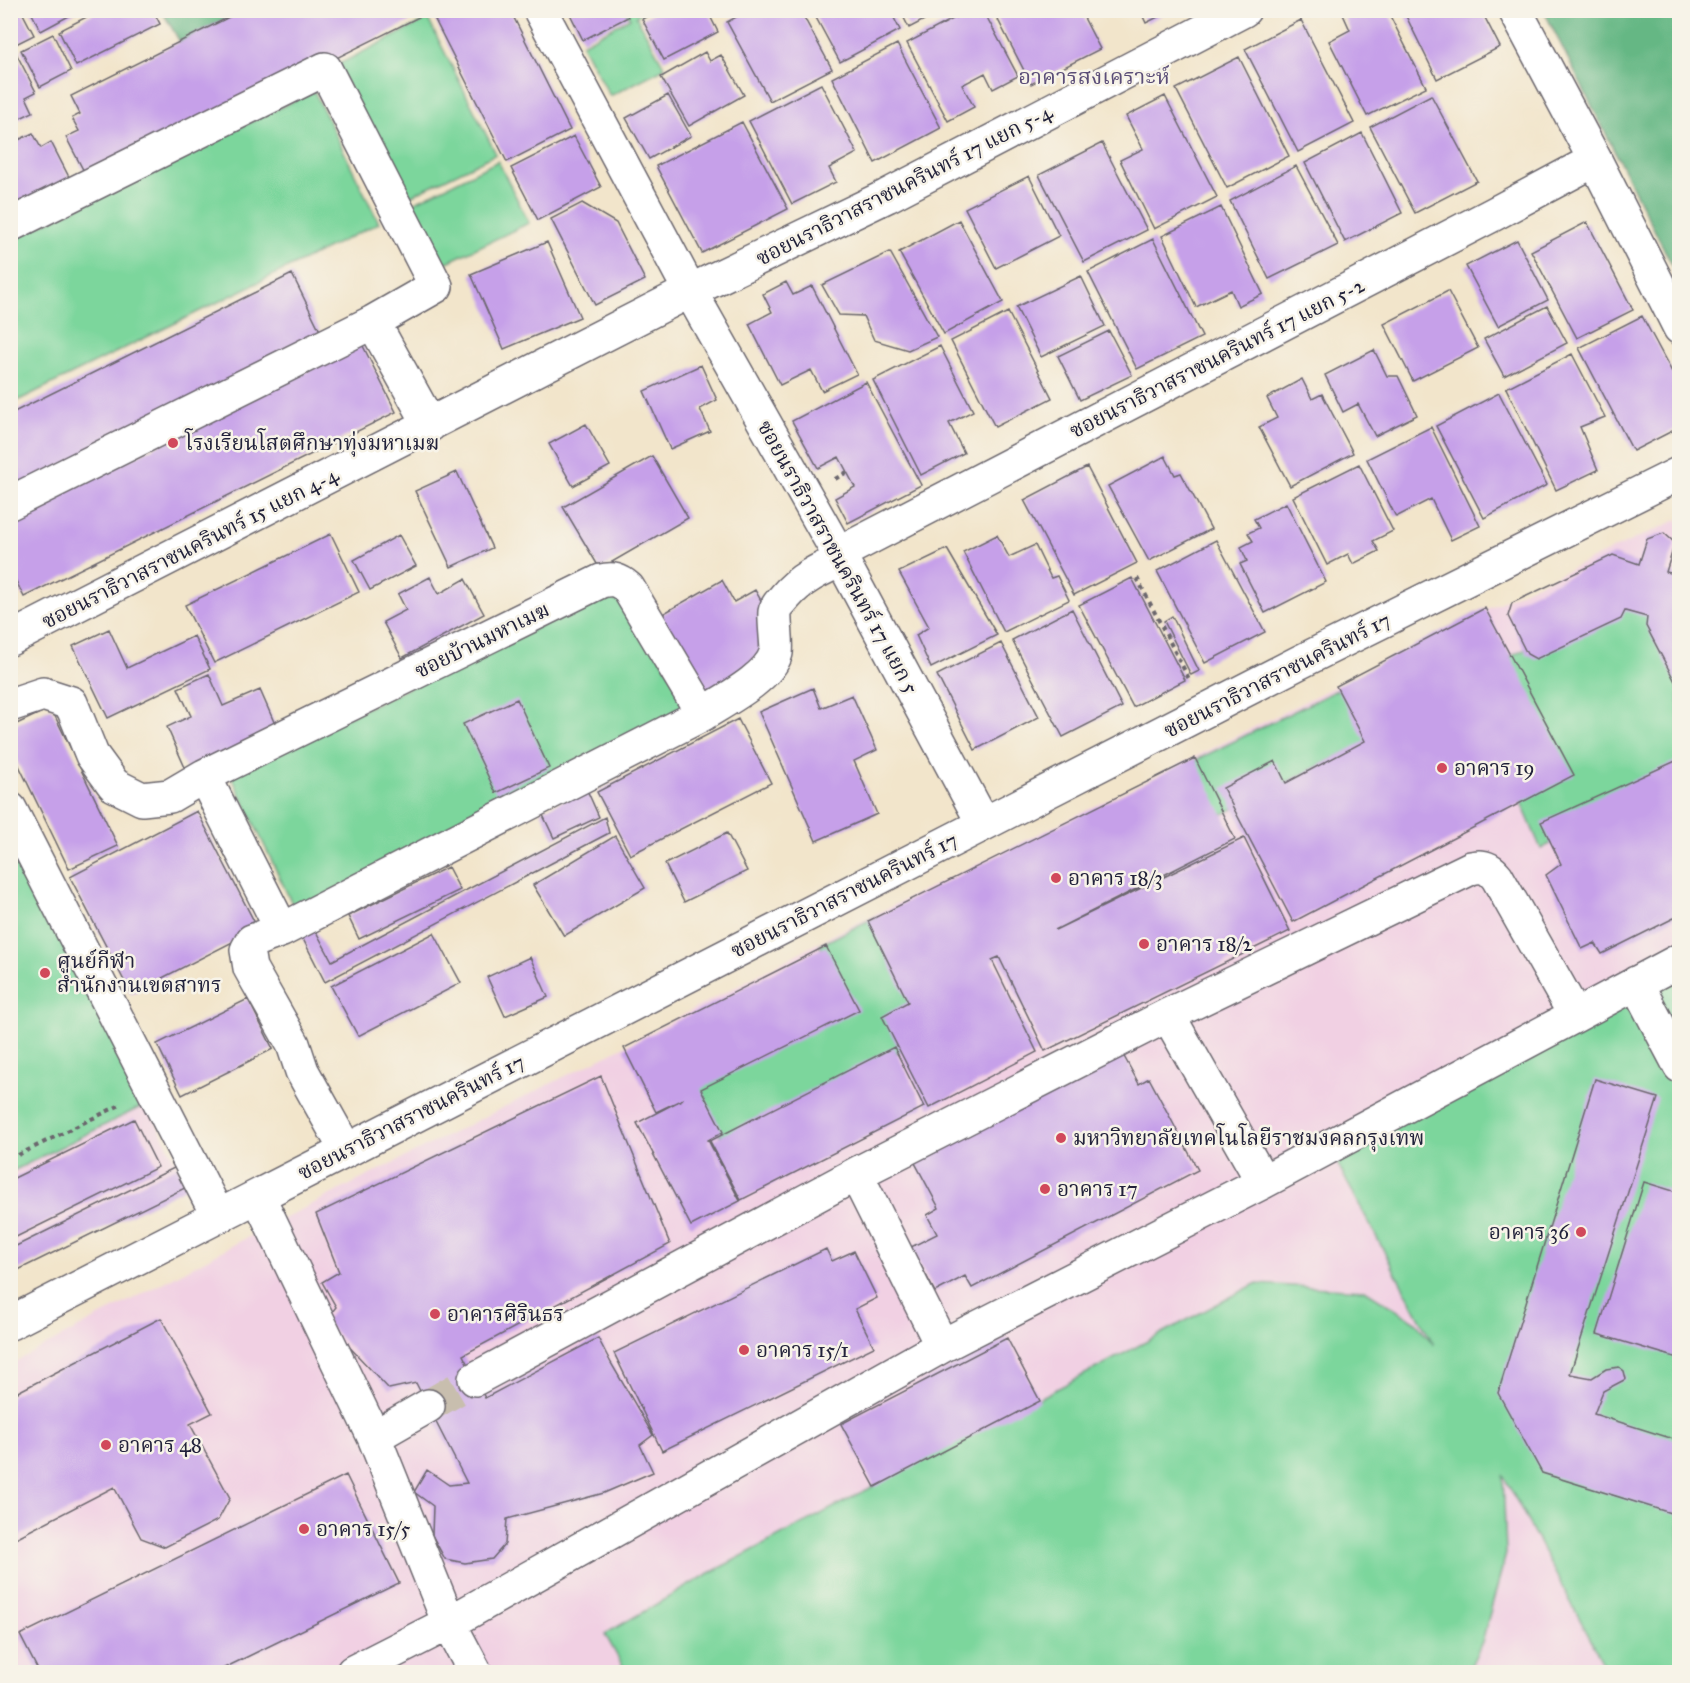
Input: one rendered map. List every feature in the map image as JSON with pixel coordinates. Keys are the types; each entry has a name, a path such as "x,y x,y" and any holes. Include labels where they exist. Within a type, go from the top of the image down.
{"street":[{"name":"ซอยนราธิวาสราชนครินทร์ 17 แยก 5","path":"540,10 690,291 840,557 983,824"},
{"name":"ซอยนราธิวาสราชนครินทร์ 17 แยก 5-4","path":"690,291 887,196 1244,10"},
{"path":"1515,10 1595,160 1680,328"},
{"path":"10,225 325,69 436,286 373,322 10,503"},
{"name":"ซอยนราธิวาสราชนครินทร์ 17 แยก 5-2","path":"840,557 1595,160"},
{"name":"ซอยนราธิวาสราชนครินทร์ 15 แยก 4-4","path":"10,639 690,291"},
{"path":"373,322 430,425"},
{"name":"ซอยนราธิวาสราชนครินทร์ 17","path":"10,1323 1298,663 1680,473"},
{"path":"346,1150 302,1071 293,1044 249,968 247,950 252,941 282,930 703,714 756,680 777,653 776,608 796,585 840,557"},
{"name":"ซอยบ้านมหาเมฆ","path":"10,705 43,693 71,703 92,755 114,786 142,799 170,796 204,776 601,581 612,578 628,588 703,714"},
{"path":"204,776 282,930"},
{"path":"10,809 218,1216"},
{"path":"475,1379 856,1174 1168,1015 1466,870 1479,866 1490,869 1497,877 1575,1015"},
{"path":"353,1672 449,1623 942,1346 1263,1182 1680,960"},
{"path":"1636,983 1680,1066"},
{"path":"1168,1015 1263,1182"},
{"path":"856,1174 942,1346"},
{"path":"258,1196 374,1437 449,1623 475,1672"},
{"path":"374,1437 428,1406"}],"path":[{"path":"1137,578 1191,682"},
{"path":"10,1159 122,1105"}],"shaded area":[{"name":"มหาวิทยาลัยเทคโนโลยีราชมงคลกรุงเทพ","path":"1679,519 1679,1672 11,1672 11,1364 263,1229 623,1047 827,938 1199,755 1527,589"},
{"path":"147,1104 178,1166 11,1249 11,1172"}],"green space":[{"path":"162,11 240,11 180,42"},
{"path":"626,11 644,11 636,16 665,68 610,96 582,44 630,18"},
{"path":"1544,11 1679,11 1679,279"},
{"path":"428,19 496,154 404,199 337,65"},
{"path":"314,91 379,223 11,404 11,240"},
{"path":"498,161 529,223 435,268 405,207"},
{"path":"619,588 693,711 296,912 230,773"},
{"path":"1629,600 1663,616 1679,650 1679,775 1541,849 1516,790 1499,662"},
{"path":"1351,683 1378,736 1213,819 1186,765"},
{"name":"ศูนย์กีฬา สำนักงานเขตสาทร","path":"10,834 147,1104 11,1172 10,1172"},
{"path":"877,916 940,1028 729,1150 681,1069 848,1004 820,945"},
{"path":"1679,971 1679,1672 1608,1672 1503,1475 1506,1554 1482,1642 1468,1672 626,1672 605,1634 708,1574 1255,1284 1365,1290 1417,1323 1434,1345 1335,1159"}],"building":[{"path":"10,10 21,10 34,35 10,47"},
{"path":"30,10 80,10 41,31"},
{"path":"100,10 153,10 160,24 76,66 59,31"},
{"path":"243,10 421,10 423,15 89,181 66,137 79,131 72,118 80,114 71,96"},
{"path":"430,10 510,10 570,130 507,162"},
{"path":"568,10 624,10 628,17 583,40"},
{"path":"658,10 707,10 718,32 664,60 642,19"},
{"path":"749,10 800,10 832,69 770,101 727,22"},
{"path":"816,10 890,10 900,30 840,62 813,12"},
{"path":"900,10 943,10 909,28"},
{"path":"970,10 983,10 1018,76 993,89 985,73 962,85 974,107 948,121 907,43"},
{"path":"993,10 1080,10 1100,49 1031,84"},
{"path":"1140,10 1172,10 1146,23"},
{"path":"1341,10 1387,10 1426,87 1367,116 1329,41 1350,30"},
{"path":"1403,10 1481,10 1500,47 1437,79"},
{"path":"1301,20 1354,123 1298,152 1245,49"},
{"path":"53,34 71,71 40,87 21,50"},
{"path":"897,44 941,128 875,163 832,78"},
{"path":"705,52 710,61 721,55 744,95 689,126 661,77"},
{"path":"16,53 36,92 26,97 33,112 10,123 10,56"},
{"path":"1239,57 1289,156 1227,188 1176,89"},
{"path":"821,84 857,153 829,168 836,182 792,204 749,121"},
{"path":"668,95 691,136 649,159 626,118"},
{"path":"1431,95 1477,181 1415,213 1370,127"},
{"path":"1165,96 1217,197 1154,229 1120,160 1143,149 1126,116"},
{"path":"742,122 788,209 702,253 656,166"},
{"path":"33,133 41,148 51,142 71,181 10,212 10,144"},
{"path":"1362,133 1402,213 1345,242 1305,163"},
{"path":"574,136 601,187 538,220 511,168"},
{"path":"1102,143 1147,230 1084,262 1039,175"},
{"path":"1296,166 1338,245 1269,279 1230,201"},
{"path":"1029,176 1059,236 996,268 965,208"},
{"path":"582,203 616,223 645,280 595,305 551,219"},
{"path":"1221,207 1263,294 1238,306 1231,290 1196,307 1162,236"},
{"path":"959,220 1003,302 944,334 899,252"},
{"path":"1587,222 1633,310 1577,338 1531,251"},
{"path":"1153,239 1202,337 1137,369 1088,272"},
{"path":"1517,240 1548,300 1498,326 1466,266"},
{"path":"547,242 580,317 504,349 471,274"},
{"path":"890,252 937,337 908,350 874,340 863,316 839,315 822,285"},
{"path":"292,274 322,335 10,491 10,414"},
{"path":"1081,276 1105,326 1041,357 1016,307"},
{"path":"786,282 793,295 812,286 857,374 822,391 811,370 780,385 749,324 772,312 763,294"},
{"path":"1448,291 1478,348 1413,381 1384,324"},
{"path":"1547,306 1567,343 1504,376 1484,339"},
{"path":"1008,312 1052,398 995,427 951,341"},
{"path":"1642,316 1680,387 1680,427 1633,451 1579,348"},
{"path":"1109,331 1132,375 1080,400 1058,356"},
{"path":"362,344 396,412 24,597 10,569 10,519"},
{"path":"940,346 973,411 949,423 964,453 921,475 873,380"},
{"path":"1374,350 1387,376 1398,376 1417,415 1375,436 1358,404 1343,412 1325,375"},
{"path":"1572,354 1605,417 1580,427 1598,470 1556,490 1506,388"},
{"path":"701,365 717,400 700,409 710,431 670,449 644,391"},
{"path":"1302,379 1312,399 1322,394 1353,453 1290,486 1259,427 1277,418 1267,398"},
{"path":"866,382 921,485 848,523 835,498 855,487 839,457 818,468 792,421"},
{"path":"1499,393 1547,485 1484,518 1436,426"},
{"path":"586,424 610,466 573,486 549,444"},
{"path":"1431,427 1480,526 1451,540 1431,499 1396,517 1367,459"},
{"path":"652,456 688,518 600,569 563,507"},
{"path":"1165,456 1175,475 1181,473 1211,529 1149,561 1108,486"},
{"path":"1359,464 1393,531 1373,541 1379,551 1353,564 1348,554 1327,565 1293,497"},
{"path":"1087,467 1137,563 1074,595 1024,500"},
{"path":"457,472 492,548 451,567 415,491"},
{"path":"1286,503 1326,582 1265,613 1240,564 1247,561 1241,547 1253,541 1248,533 1259,528 1254,519"},
{"path":"1664,533 1675,543 1666,572 1680,575 1680,691 1646,626 1647,617 1625,611 1621,619 1536,659 1527,654 1508,616 1512,603 1613,555 1639,564 1647,539"},
{"path":"331,534 359,592 214,663 185,605"},
{"path":"399,535 416,566 370,590 354,560"},
{"path":"997,535 1009,557 1035,545 1051,578 1057,576 1069,600 1004,632 963,552"},
{"path":"1216,540 1265,632 1205,663 1157,571"},
{"path":"947,549 997,635 931,668 916,635 929,627 899,572"},
{"path":"430,577 439,594 465,579 484,614 402,658 383,622 406,610 398,594"},
{"path":"1132,578 1185,680 1133,707 1079,605"},
{"path":"722,580 734,602 755,590 768,613 758,664 705,695 659,616"},
{"name":"อาคาร 19","path":"1485,608 1574,775 1293,922 1223,788 1275,761 1286,783 1365,741 1336,686"},
{"path":"1072,609 1122,707 1063,737 1012,640"},
{"path":"1172,616 1199,671 1191,675 1164,621"},
{"path":"109,629 127,668 194,636 210,669 108,718 73,646"},
{"path":"1001,643 1039,717 975,750 937,675"},
{"path":"209,674 223,706 260,690 278,731 187,772 167,727 191,716 178,688"},
{"path":"813,688 821,708 852,695 877,750 854,761 877,814 816,841 759,712"},
{"path":"517,699 549,768 496,793 463,724"},
{"path":"51,708 118,846 69,869 10,747 10,727"},
{"path":"738,719 771,783 630,855 597,792"},
{"path":"1679,756 1680,915 1602,954 1595,943 1582,949 1546,875 1561,864 1541,822 1678,760"},
{"path":"1195,758 1235,839 1055,930 1244,838 1290,931 1045,1051 999,957 992,960 1037,1052 929,1108 882,1016 908,1002 868,921"},
{"path":"587,790 599,817 554,838 541,811"},
{"path":"197,811 258,929 131,994 70,877"},
{"path":"605,817 609,833 325,982 301,935 314,928 332,961"},
{"path":"727,833 747,871 684,902 665,864"},
{"path":"615,836 645,888 564,936 533,885"},
{"path":"448,867 460,890 359,939 348,916"},
{"path":"434,933 461,983 358,1036 331,986"},
{"path":"826,946 859,1010 701,1089 723,1132 708,1140 740,1201 691,1226 637,1123 683,1099 656,1112 624,1048"},
{"path":"530,957 548,997 505,1016 487,977"},
{"path":"248,999 273,1049 182,1095 157,1044"},
{"path":"894,1047 924,1107 741,1200 710,1141"},
{"name":"อาคาร 17","path":"1121,1051 1139,1084 1149,1078 1198,1170 972,1288 965,1276 935,1292 911,1247 937,1234 927,1215 939,1208 913,1159"},
{"name":"อาคารศิรินธร","path":"601,1076 670,1244 463,1355 485,1398 598,1338 653,1435 640,1445 653,1472 604,1493 507,1519 505,1544 492,1559 465,1563 445,1559 432,1535 433,1506 414,1492 427,1470 449,1485 467,1483 416,1383 389,1389 325,1321 336,1307 322,1282 339,1272 316,1214"},
{"name":"อาคาร 36","path":"1595,1079 1658,1098 1570,1374 1592,1378 1606,1369 1619,1367 1624,1371 1626,1379 1603,1391 1594,1414 1680,1441 1680,1516 1542,1473 1498,1393"},
{"path":"134,1119 158,1167 10,1240 10,1180"},
{"path":"178,1166 187,1187 10,1274 10,1249"},
{"path":"1644,1182 1680,1193 1680,1354 1678,1358 1597,1334"},
{"name":"อาคาร 15/1","path":"826,1249 832,1261 854,1251 877,1298 855,1309 874,1347 662,1451 614,1353"},
{"name":"อาคาร 48","path":"161,1318 212,1413 190,1424 230,1498 218,1520 165,1547 141,1538 114,1487 10,1541 10,1396"},
{"path":"1007,1338 1040,1401 875,1487 841,1424"},
{"name":"อาคาร 15/5","path":"346,1475 399,1583 216,1672 39,1672 20,1635"}],"tunnel":[{"path":"428,1406 475,1379"}],"place":[{"name":"โรงเรียนโสตศึกษาทุ่งมหาเมฆ","path":"173,443"},
{"name":"อาคาร 19","path":"1442,768"},
{"name":"อาคาร 18/3","path":"1056,878"},
{"name":"อาคาร 18/2","path":"1144,944"},
{"name":"ศูนย์กีฬา สำนักงานเขตสาทร","path":"45,973"},
{"name":"มหาวิทยาลัยเทคโนโลยีราชมงคลกรุงเทพ","path":"1061,1138"},
{"name":"อาคาร 17","path":"1045,1189"},
{"name":"อาคาร 36","path":"1581,1232"},
{"name":"อาคารศิรินธร","path":"435,1314"},
{"name":"อาคาร 15/1","path":"744,1350"},
{"name":"อาคาร 48","path":"106,1445"},
{"name":"อาคาร 15/5","path":"304,1529"}],"district":[{"name":"อาคารสงเคราะห์","path":"1094,76"}]}
